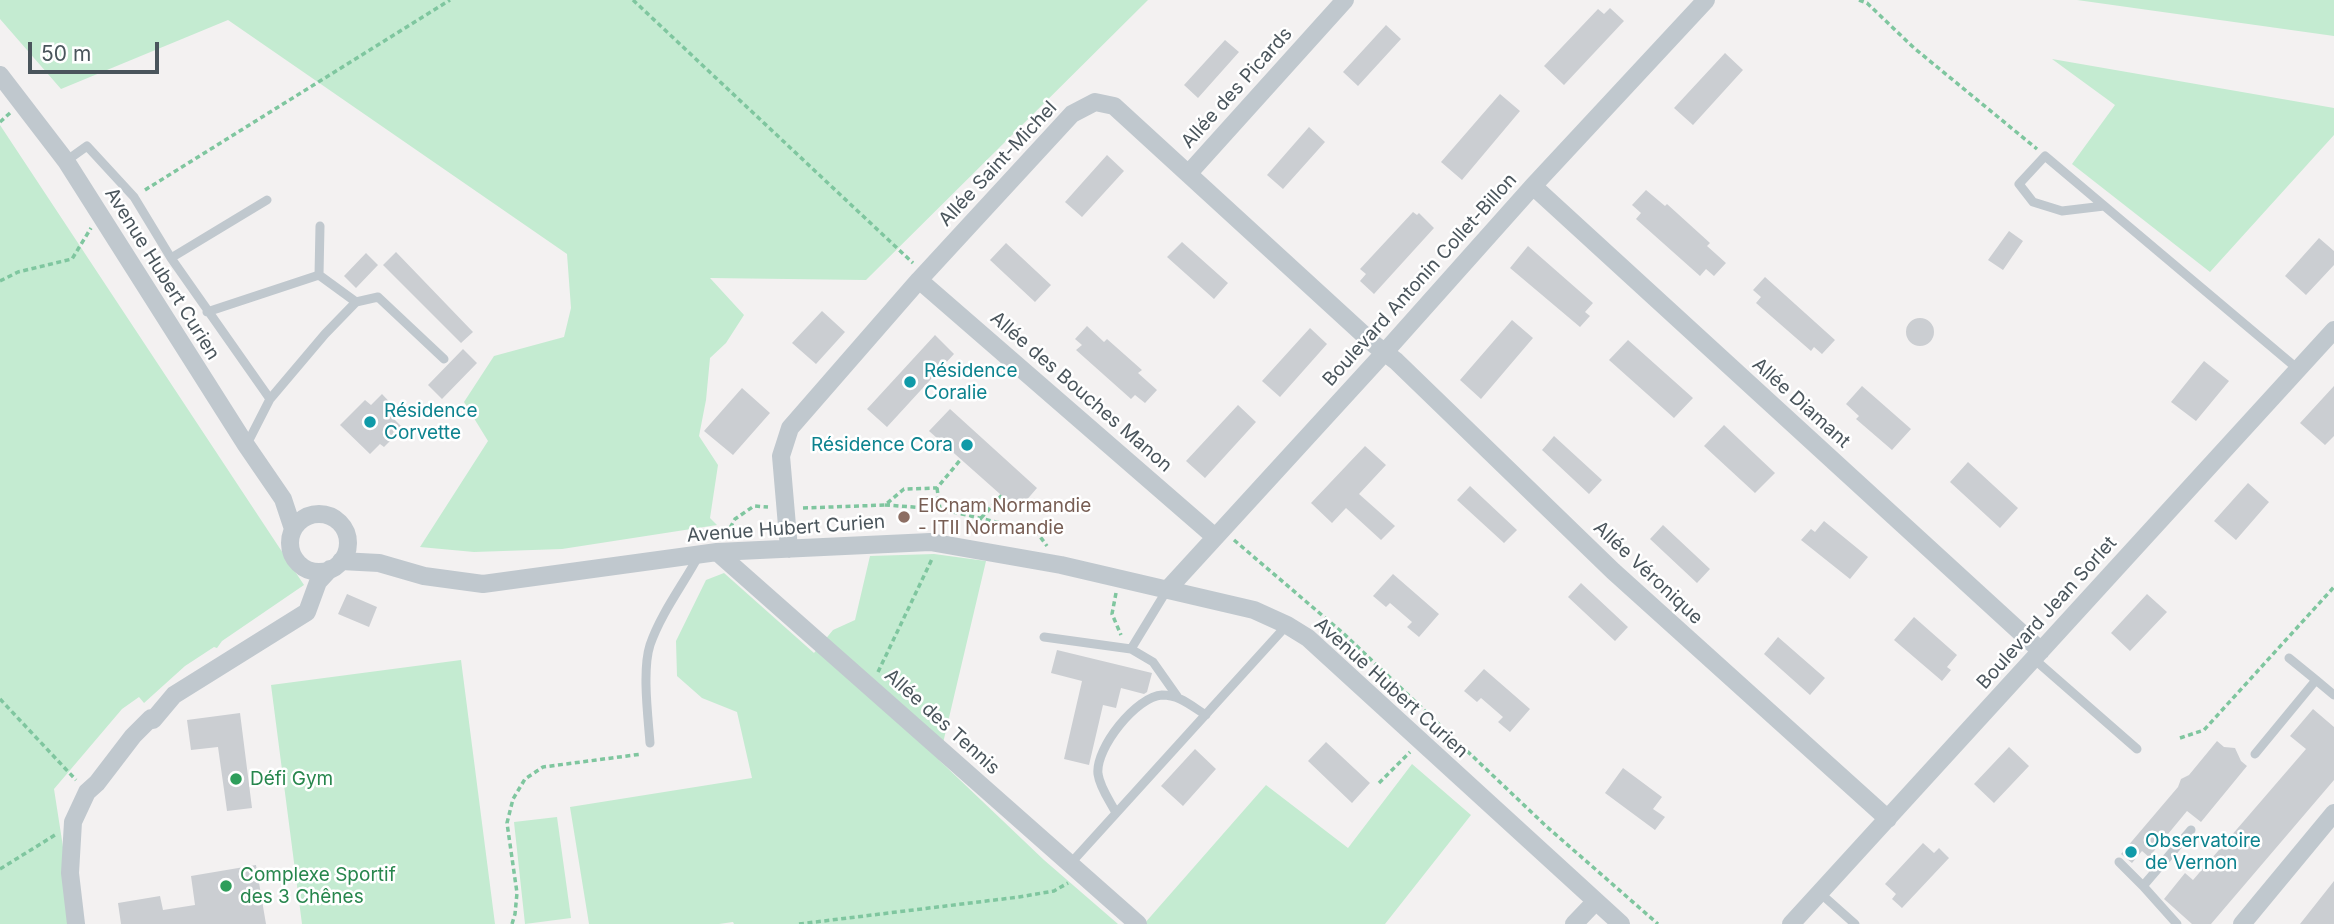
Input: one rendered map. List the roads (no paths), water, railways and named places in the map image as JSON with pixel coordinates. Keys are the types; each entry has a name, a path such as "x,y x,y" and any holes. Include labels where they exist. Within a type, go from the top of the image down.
{"street":[{"name":"Allée des Picards","path":"1189,173 1345,0"},
{"name":"Boulevard Antonin Collet-Billon","path":"1167,590 1533,186 1706,0"},
{"name":"Avenue Hubert Curien","path":"0,75 66,161 283,499 293,529"},
{"name":"Allée Saint-Michel","path":"789,549 781,456 790,428 922,277 1072,114 1096,102 1114,106 1384,353"},
{"name":"Allée Diamant","path":"1533,186 2038,655"},
{"name":"Allée des Bouches Manon","path":"922,277 1219,534"},
{"name":"Boulevard Jean Sorlet","path":"1791,924 2334,330"},
{"name":"Allée Véronique","path":"1384,353 1396,361 1613,571 1888,819"},
{"name":"Avenue Hubert Curien","path":"283,499 310,515"},
{"path":"76,924 70,873 73,822 87,792 133,736 151,718 153,720 174,695 307,612 334,564 347,537 339,522 325,515 310,515 304,518 293,529 290,546 293,555 304,568 321,572 334,564"},
{"name":"Avenue Hubert Curien","path":"334,564 379,564 424,576 484,584 709,553 930,542 1119,577 1254,610 1308,638 1621,924"},
{"name":"Allée des Tennis","path":"709,553 871,688 1138,924"},
{"path":"2242,924 2334,813"},
{"path":"1574,924 1596,901"}],"lane":[{"path":"66,161 87,146 134,197 207,312 270,399"},
{"path":"2104,206 2062,211 2033,202 2019,184 2045,156 2299,370"},
{"path":"171,258 267,200"},
{"path":"319,275 320,226"},
{"path":"207,312 319,275"},
{"path":"319,275 356,302"},
{"path":"246,445 270,399 356,302 378,297 444,359"},
{"path":"650,743 647,691 649,647 668,606 709,553"},
{"path":"1131,649 1167,590"},
{"path":"1075,868 1116,813 1287,625"},
{"path":"1044,637 1131,649 1153,662 1177,696 1206,715"},
{"path":"2038,655 2137,749"},
{"path":"2289,658 2334,695"},
{"path":"2255,754 2316,680"},
{"path":"1116,813 1098,774 1100,757 1108,740 1129,714 1158,695 1177,696"},
{"path":"2143,886 2191,830"},
{"path":"2119,862 2177,924"},
{"path":"1820,893 1855,924"}],"place":[{"name":"Résidence Coralie","path":"910,382"},
{"name":"Résidence Corvette","path":"370,422"},
{"name":"Résidence Cora","path":"967,445"},
{"name":"EICnam Normandie - ITII Normandie","path":"904,517"},
{"name":"Défi Gym","path":"236,779"},
{"name":"Observatoire de Vernon","path":"2131,852"},
{"name":"Complexe Sportif des 3 Chênes","path":"226,886"}]}
